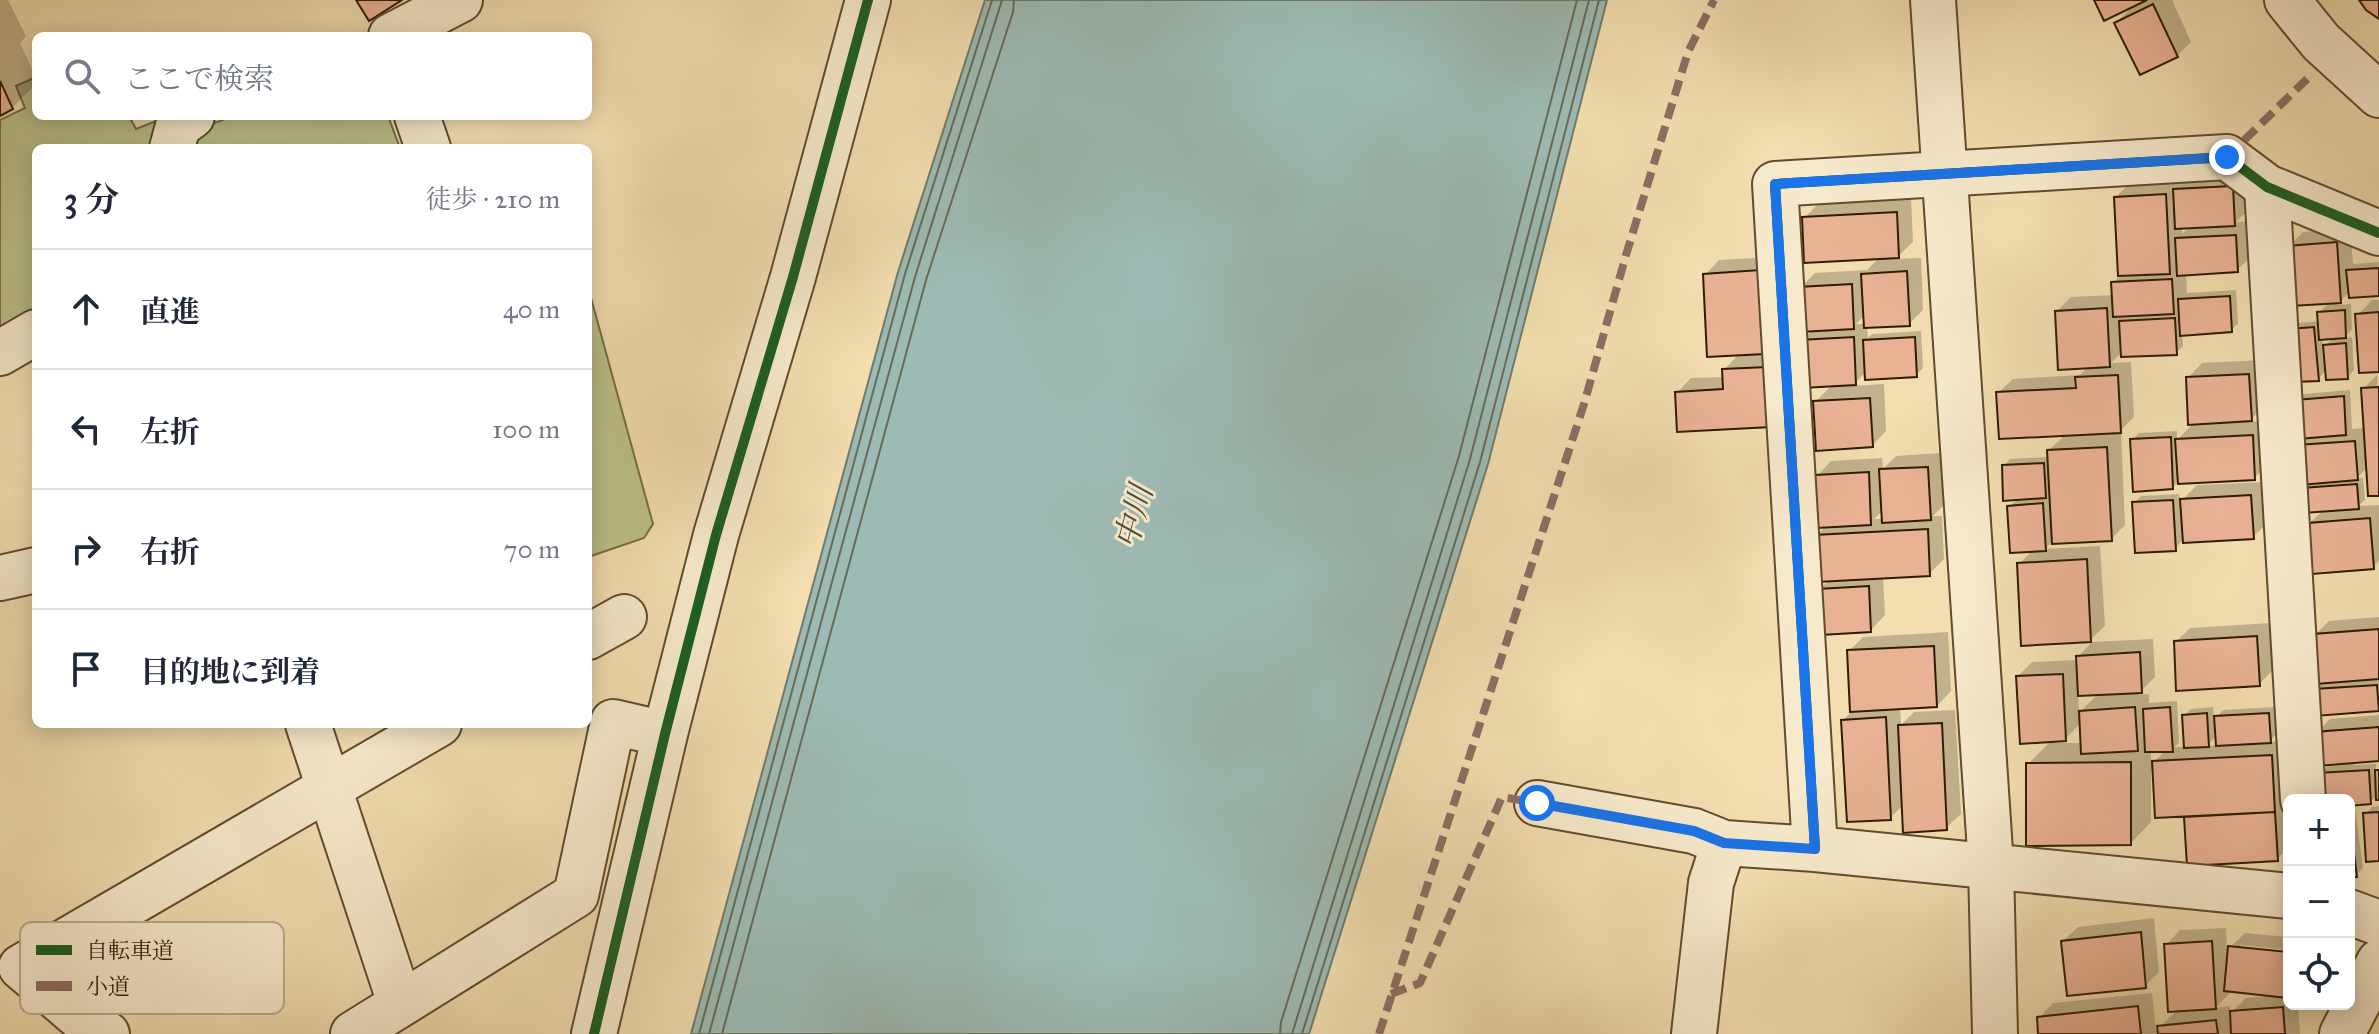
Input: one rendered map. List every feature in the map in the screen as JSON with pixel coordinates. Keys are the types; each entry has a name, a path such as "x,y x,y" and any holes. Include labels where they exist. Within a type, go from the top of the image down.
{"street":[{"path":"399,32 460,0"},
{"path":"594,1034 716,535 793,277 868,0"},
{"path":"1933,0 1991,866 1995,1034"},
{"path":"2287,0 2321,42 2379,95"},
{"path":"173,144 178,126 186,120"},
{"path":"418,120 427,144"},
{"path":"1815,849 1775,184 2227,157 2267,187 2379,233"},
{"path":"2267,187 2303,794"},
{"path":"0,353 32,334"},
{"path":"0,578 32,571"},
{"path":"353,1034 576,895 613,722 665,734"},
{"path":"309,728 400,1003"},
{"path":"99,922 432,728"},
{"path":"1537,803 1694,831 1724,843 1815,849 2283,895"},
{"path":"1694,1034 1711,883 1724,843"},
{"path":"2355,914 2379,923"},
{"path":"2342,1034 2379,962"},
{"path":"76,1014 107,1034"}],"green space":[{"path":"32,79 32,120 131,120 136,129 161,120 158,144 32,144 32,316 0,334 0,120 25,108 16,86"},
{"path":"223,120 390,120 398,144 193,144 199,129"},
{"path":"592,302 653,524 644,538 592,556"}],"water":[{"name":"中川","path":"985,0 1607,0 1488,464 1309,1034 691,1034 898,272"}],"building":[{"path":"356,0 402,0 369,21"},
{"path":"2094,0 2147,0 2104,21"},
{"path":"2359,0 2379,0 2379,19 2366,10"},
{"path":"2153,4 2178,57 2140,75 2114,23"},
{"path":"0,81 13,109 0,116"},
{"path":"2233,186 2235,226 2175,229 2173,189"},
{"path":"2166,194 2170,274 2118,276 2114,197"},
{"path":"1897,212 1899,258 1804,263 1802,217"},
{"path":"2236,235 2238,272 2177,276 2175,238"},
{"path":"2337,242 2341,303 2291,306 2287,246"},
{"path":"2379,268 2379,296 2349,298 2346,270"},
{"path":"1760,270 1765,354 1707,357 1703,274"},
{"path":"1907,271 1910,326 1864,328 1861,274"},
{"path":"2172,279 2174,314 2113,317 2111,282"},
{"path":"1852,284 1854,329 1800,332 1798,287"},
{"path":"2230,296 2232,332 2180,336 2178,299"},
{"path":"2107,308 2110,367 2058,370 2055,311"},
{"path":"2345,310 2346,338 2319,340 2317,312"},
{"path":"2379,312 2379,372 2359,373 2355,314"},
{"path":"2175,318 2177,355 2121,357 2119,321"},
{"path":"2314,327 2319,381 2293,382 2289,329"},
{"path":"1854,337 1856,385 1802,388 1799,340"},
{"path":"1915,337 1917,377 1865,380 1863,340"},
{"path":"2346,343 2348,379 2326,380 2323,345"},
{"path":"1768,367 1771,427 1677,432 1675,392 1723,389 1722,369"},
{"path":"2249,374 2252,421 2188,425 2186,377"},
{"path":"2118,375 2121,433 1999,439 1996,392 2076,388 2075,377"},
{"path":"2379,387 2379,496 2368,496 2361,388"},
{"path":"2344,396 2346,435 2298,439 2295,400"},
{"path":"1870,398 1873,447 1816,451 1813,401"},
{"path":"2253,435 2255,480 2178,484 2175,439"},
{"path":"2171,437 2173,489 2133,492 2130,439"},
{"path":"2355,441 2358,480 2300,485 2297,445"},
{"path":"2107,447 2112,541 2052,544 2047,450"},
{"path":"2044,463 2046,498 2003,501 2002,465"},
{"path":"1928,467 1931,520 1882,523 1879,469"},
{"path":"1869,472 1871,525 1817,528 1815,475"},
{"path":"2357,484 2359,509 2303,513 2301,488"},
{"path":"2251,495 2254,539 2183,543 2180,499"},
{"path":"2173,500 2176,551 2135,553 2132,502"},
{"path":"2043,503 2046,551 2010,553 2007,506"},
{"path":"2370,518 2374,569 2312,574 2308,523"},
{"path":"1928,529 1930,576 1817,582 1814,535"},
{"path":"2087,559 2091,642 2021,646 2017,563"},
{"path":"1869,586 1871,632 1821,635 1818,589"},
{"path":"2379,629 2379,679 2316,684 2313,634"},
{"path":"2257,636 2260,686 2176,691 2174,641"},
{"path":"1934,646 1937,707 1850,712 1847,650"},
{"path":"2140,652 2142,693 2078,696 2076,656"},
{"path":"2063,674 2066,741 2020,744 2016,676"},
{"path":"2377,685 2379,711 2315,716 2314,689"},
{"path":"2135,707 2138,751 2081,754 2079,711"},
{"path":"2170,707 2173,752 2145,752 2143,709"},
{"path":"2207,713 2209,747 2184,748 2182,715"},
{"path":"2269,713 2271,743 2216,746 2214,716"},
{"path":"1886,717 1891,820 1847,822 1841,720"},
{"path":"1942,723 1947,830 1903,833 1898,725"},
{"path":"2379,727 2379,761 2317,766 2314,732"},
{"path":"2272,755 2275,812 2155,818 2152,761"},
{"path":"2131,762 2131,845 2026,846 2026,763"},
{"path":"2369,770 2371,804 2355,805 2355,794 2319,794 2317,773"},
{"path":"2375,770 2379,770 2379,800 2376,800"},
{"path":"2275,812 2278,861 2187,866 2184,817"},
{"path":"2379,812 2379,861 2366,862 2363,813"},
{"path":"2141,932 2146,988 2067,996 2061,941"},
{"path":"2212,941 2216,1009 2168,1012 2164,944"},
{"path":"2228,946 2283,951 2283,997 2224,991"},
{"path":"2138,1006 2141,1034 2038,1034 2037,1017"},
{"path":"2283,1007 2285,1034 2231,1034 2230,1011"},
{"path":"2216,1020 2218,1034 2158,1034 2157,1026"}],"marked path":[{"path":"1379,1034 1584,404 1688,52 1714,0"},
{"path":"2227,157 2310,76"},
{"path":"1391,994 1420,983 1502,797 1537,803"}],"cycle path":[{"path":"594,1034 716,535 793,277 868,0"},
{"path":"1815,849 1775,184 2227,157 2267,187 2379,233"}],"route":[{"path":"1537,803 1694,831 1724,843 1815,849 1775,184 2227,157"}]}
